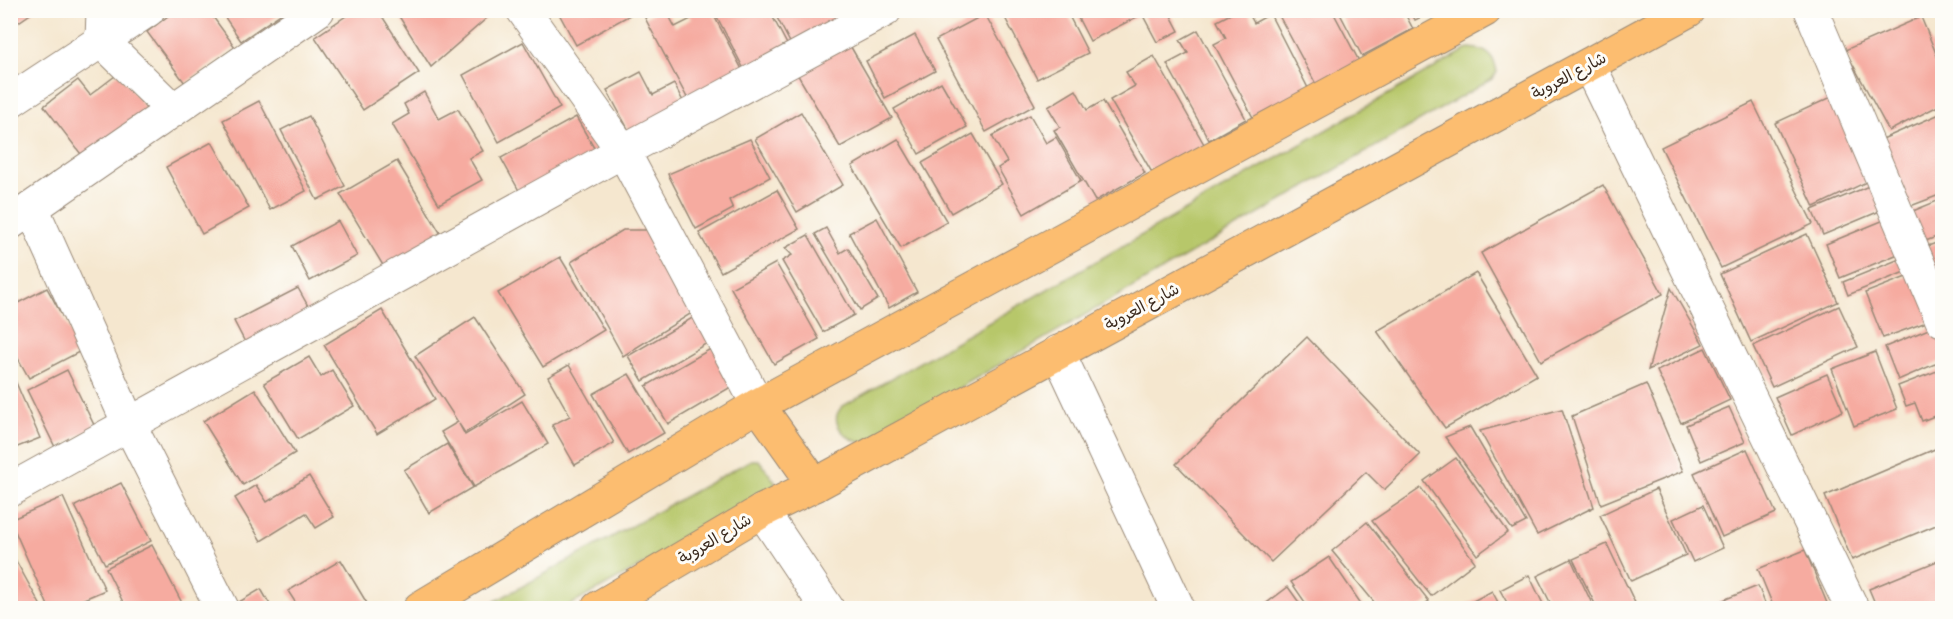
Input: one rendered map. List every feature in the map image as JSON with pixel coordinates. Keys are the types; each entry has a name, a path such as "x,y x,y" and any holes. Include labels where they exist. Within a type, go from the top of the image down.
{"main road":[{"path":"420,609 758,405 1485,10"},
{"name":"شارع العروبة","path":"598,609 762,511 815,485 1689,10"},
{"path":"758,405 815,485"}],"street":[{"path":"10,101 103,26 148,10"},
{"path":"222,609 21,216 318,10"},
{"path":"523,10 623,151 758,405"},
{"path":"10,490 623,151 885,10"},
{"path":"1811,10 1942,320"},
{"path":"103,26 174,110"},
{"path":"1589,65 1852,609"},
{"path":"1058,352 1178,609"},
{"path":"762,511 827,609"}],"green space":[{"path":"1469,48 1481,50 1492,57 1497,72 1492,79 864,443 851,438 840,429 837,418 843,406"},
{"path":"751,460 759,460 775,482 775,488 769,495 565,608 483,608"}],"building":[{"path":"10,10 36,10 10,28"},
{"path":"176,10 208,10 235,47 185,83 147,32"},
{"path":"232,10 286,10 241,41 224,16"},
{"path":"355,10 378,10 419,73 363,110 315,37"},
{"path":"395,10 496,10 431,67"},
{"path":"557,10 628,10 630,15 576,45"},
{"path":"658,10 666,10 675,27 691,19 686,10 711,10 747,79 692,107 645,18"},
{"path":"715,10 769,10 791,52 747,75"},
{"path":"773,10 835,10 843,26 795,52"},
{"path":"1001,10 1066,10 1088,53 1037,79"},
{"path":"1074,10 1134,10 1137,17 1090,41"},
{"path":"1140,10 1168,10 1179,31 1157,42"},
{"path":"1238,10 1247,10 1254,23 1270,14 1311,94 1256,123 1214,44 1226,38 1217,21"},
{"path":"1276,10 1332,10 1360,63 1317,86"},
{"path":"1338,10 1403,10 1413,29 1362,56"},
{"path":"1410,10 1436,10 1415,20"},
{"path":"985,14 1035,105 986,132 936,40"},
{"path":"1921,17 1942,68 1942,104 1889,131 1845,50"},
{"path":"1198,30 1246,119 1209,140 1167,64 1188,53 1180,40"},
{"path":"915,35 935,71 885,98 866,61"},
{"path":"523,42 560,108 499,142 463,75"},
{"path":"848,42 892,118 840,147 796,72"},
{"path":"1154,56 1205,146 1154,176 1110,100 1135,86 1126,72"},
{"path":"641,72 653,95 674,84 688,111 634,140 607,90"},
{"path":"119,73 150,114 87,162 44,106 78,80 90,95"},
{"path":"941,82 967,127 919,154 894,109"},
{"path":"1076,90 1087,110 1103,101 1145,173 1095,201 1054,130 1060,127 1048,107"},
{"path":"424,92 439,119 458,109 483,151 469,158 482,180 439,204 392,124 409,114 404,104"},
{"path":"1838,94 1877,177 1814,207 1775,123"},
{"path":"259,101 306,191 270,210 223,120"},
{"path":"1753,102 1813,224 1721,268 1661,147"},
{"path":"801,112 843,185 797,212 755,139"},
{"path":"1942,113 1942,194 1908,207 1878,141"},
{"path":"1030,115 1046,143 1056,137 1081,181 1024,214 998,168 1007,162 992,136"},
{"path":"309,116 345,186 317,200 281,130"},
{"path":"576,117 597,153 522,196 501,158"},
{"path":"973,134 1002,184 951,213 922,163"},
{"path":"750,139 770,177 729,200 733,209 696,229 668,174"},
{"path":"898,139 947,222 901,248 852,166"},
{"path":"212,142 249,208 202,234 166,167"},
{"path":"397,161 444,239 387,272 340,194"},
{"path":"1876,183 1887,208 1823,235 1812,210"},
{"path":"1603,185 1663,294 1541,361 1481,253"},
{"path":"777,190 799,229 721,272 699,233"},
{"path":"1942,199 1942,235 1920,243 1908,213"},
{"path":"877,218 917,292 889,308 849,233"},
{"path":"1889,218 1903,252 1840,278 1826,244"},
{"path":"338,221 357,256 310,281 292,246"},
{"path":"826,228 840,253 848,248 878,299 860,310 815,234"},
{"path":"623,230 653,230 695,311 623,356 571,262"},
{"path":"1807,234 1838,302 1751,342 1720,274"},
{"path":"808,235 854,315 823,332 782,261 792,255 785,248"},
{"path":"1942,241 1942,294 1925,247"},
{"path":"560,257 604,330 543,367 498,293"},
{"path":"1902,258 1907,271 1848,295 1843,282"},
{"path":"776,263 819,339 774,364 731,288"},
{"path":"1476,273 1537,375 1445,428 1377,331"},
{"path":"1914,274 1932,320 1883,338 1865,293"},
{"path":"47,288 81,351 29,378 10,344 10,307"},
{"path":"298,288 313,315 248,348 234,321"},
{"path":"1671,288 1703,344 1648,370"},
{"path":"1839,306 1858,347 1772,387 1753,346"},
{"path":"382,310 435,399 377,434 324,345"},
{"path":"699,314 714,339 643,381 628,356"},
{"path":"475,317 525,394 465,433 459,424 465,435 522,401 548,444 474,487 441,432 458,422 415,356"},
{"path":"1936,326 1942,343 1942,361 1898,380 1885,347"},
{"path":"1307,337 1420,455 1384,490 1366,472 1271,562 1176,464"},
{"path":"714,347 736,384 668,424 646,386"},
{"path":"1705,348 1730,400 1681,423 1657,371"},
{"path":"1875,352 1897,409 1854,426 1832,369"},
{"path":"309,357 321,377 332,370 354,406 298,439 264,383"},
{"path":"569,365 614,443 575,465 552,425 570,416 548,377"},
{"path":"1942,369 1942,413 1922,421 1915,403 1906,406 1898,386"},
{"path":"67,370 95,427 55,447 27,390"},
{"path":"629,374 664,433 628,454 593,394"},
{"path":"1827,374 1843,411 1792,435 1775,397"},
{"path":"14,378 40,438 10,450 10,379"},
{"path":"1646,384 1683,471 1601,504 1572,416"},
{"path":"255,389 295,453 243,485 203,421"},
{"path":"1729,407 1745,442 1701,461 1686,425"},
{"path":"1562,409 1594,507 1537,535 1480,431"},
{"path":"1470,427 1526,522 1512,529 1445,437"},
{"path":"447,444 473,487 429,513 404,470"},
{"path":"1942,446 1942,507 1936,510 1941,523 1852,560 1825,496"},
{"path":"1747,449 1776,513 1722,537 1694,473"},
{"path":"1456,458 1508,532 1477,555 1424,481"},
{"path":"309,476 334,517 316,528 306,513 261,541 235,498 256,485 267,502"},
{"path":"121,483 151,541 105,564 75,506"},
{"path":"1421,488 1475,562 1431,596 1372,521"},
{"path":"1656,489 1686,555 1631,581 1600,515"},
{"path":"63,497 105,590 63,608 49,608 10,520"},
{"path":"1703,505 1723,548 1693,562 1673,519"},
{"path":"1367,522 1429,601 1419,608 1379,608 1332,551"},
{"path":"1607,544 1635,603 1624,608 1597,608 1573,559"},
{"path":"152,545 182,603 172,608 126,608 106,568"},
{"path":"10,550 42,608 10,608"},
{"path":"1805,550 1829,608 1774,608 1758,569"},
{"path":"1329,557 1364,608 1309,608 1291,582"},
{"path":"1571,559 1594,608 1553,608 1537,576"},
{"path":"1942,559 1942,603 1929,608 1877,608 1869,589"},
{"path":"341,560 368,605 361,608 299,608 288,591"},
{"path":"1529,575 1545,608 1510,608 1500,590"},
{"path":"1758,586 1767,608 1718,608 1716,603"},
{"path":"1288,587 1303,608 1260,608"},
{"path":"261,589 272,608 243,608 239,602"},
{"path":"1492,591 1501,608 1460,608"}]}
